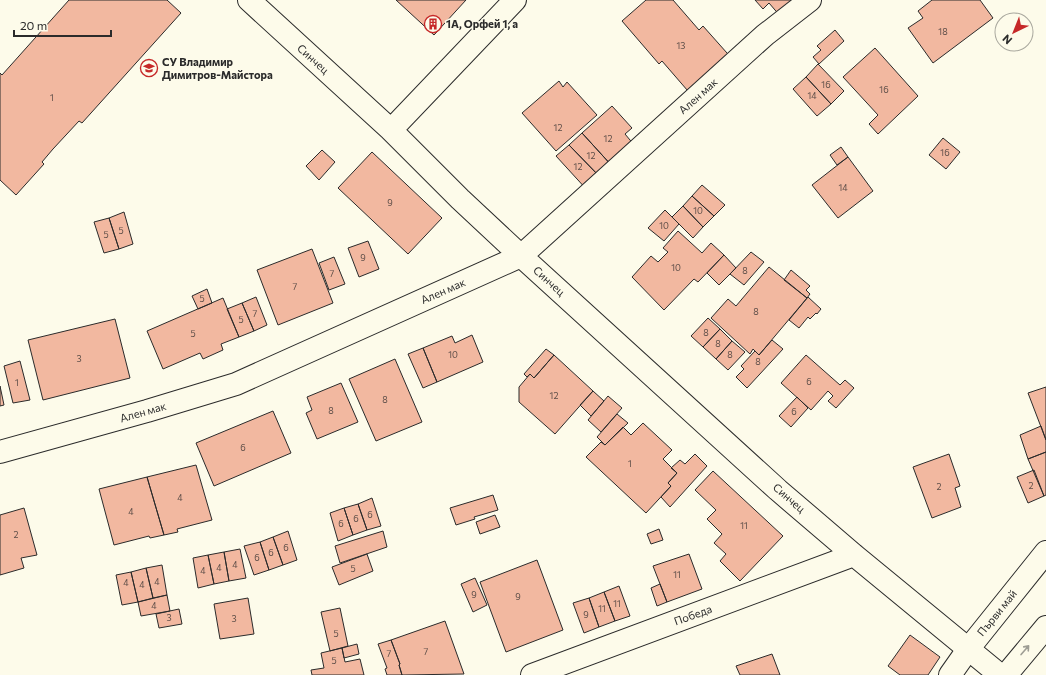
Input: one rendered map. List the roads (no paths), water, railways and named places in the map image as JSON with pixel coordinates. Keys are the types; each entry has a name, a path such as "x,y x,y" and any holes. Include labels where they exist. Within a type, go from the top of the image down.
{"street":[{"name":"Синчец","path":"249,0 391,130 460,199 521,256 772,484 854,555 1000,675"},
{"path":"391,130 515,0"},
{"name":"Ален мак","path":"0,452 147,411 236,384 521,256 766,35 810,0"},
{"name":"Първи май","path":"950,675 969,648 1046,552"},
{"name":"Победа","path":"532,675 854,555"},
{"path":"1006,675 1046,627"}],"place":[{"name":"1А, Орфей 1, а","path":"433,24"},
{"name":"СУ Владимир Димитров-Майстора","path":"149,68"}]}
